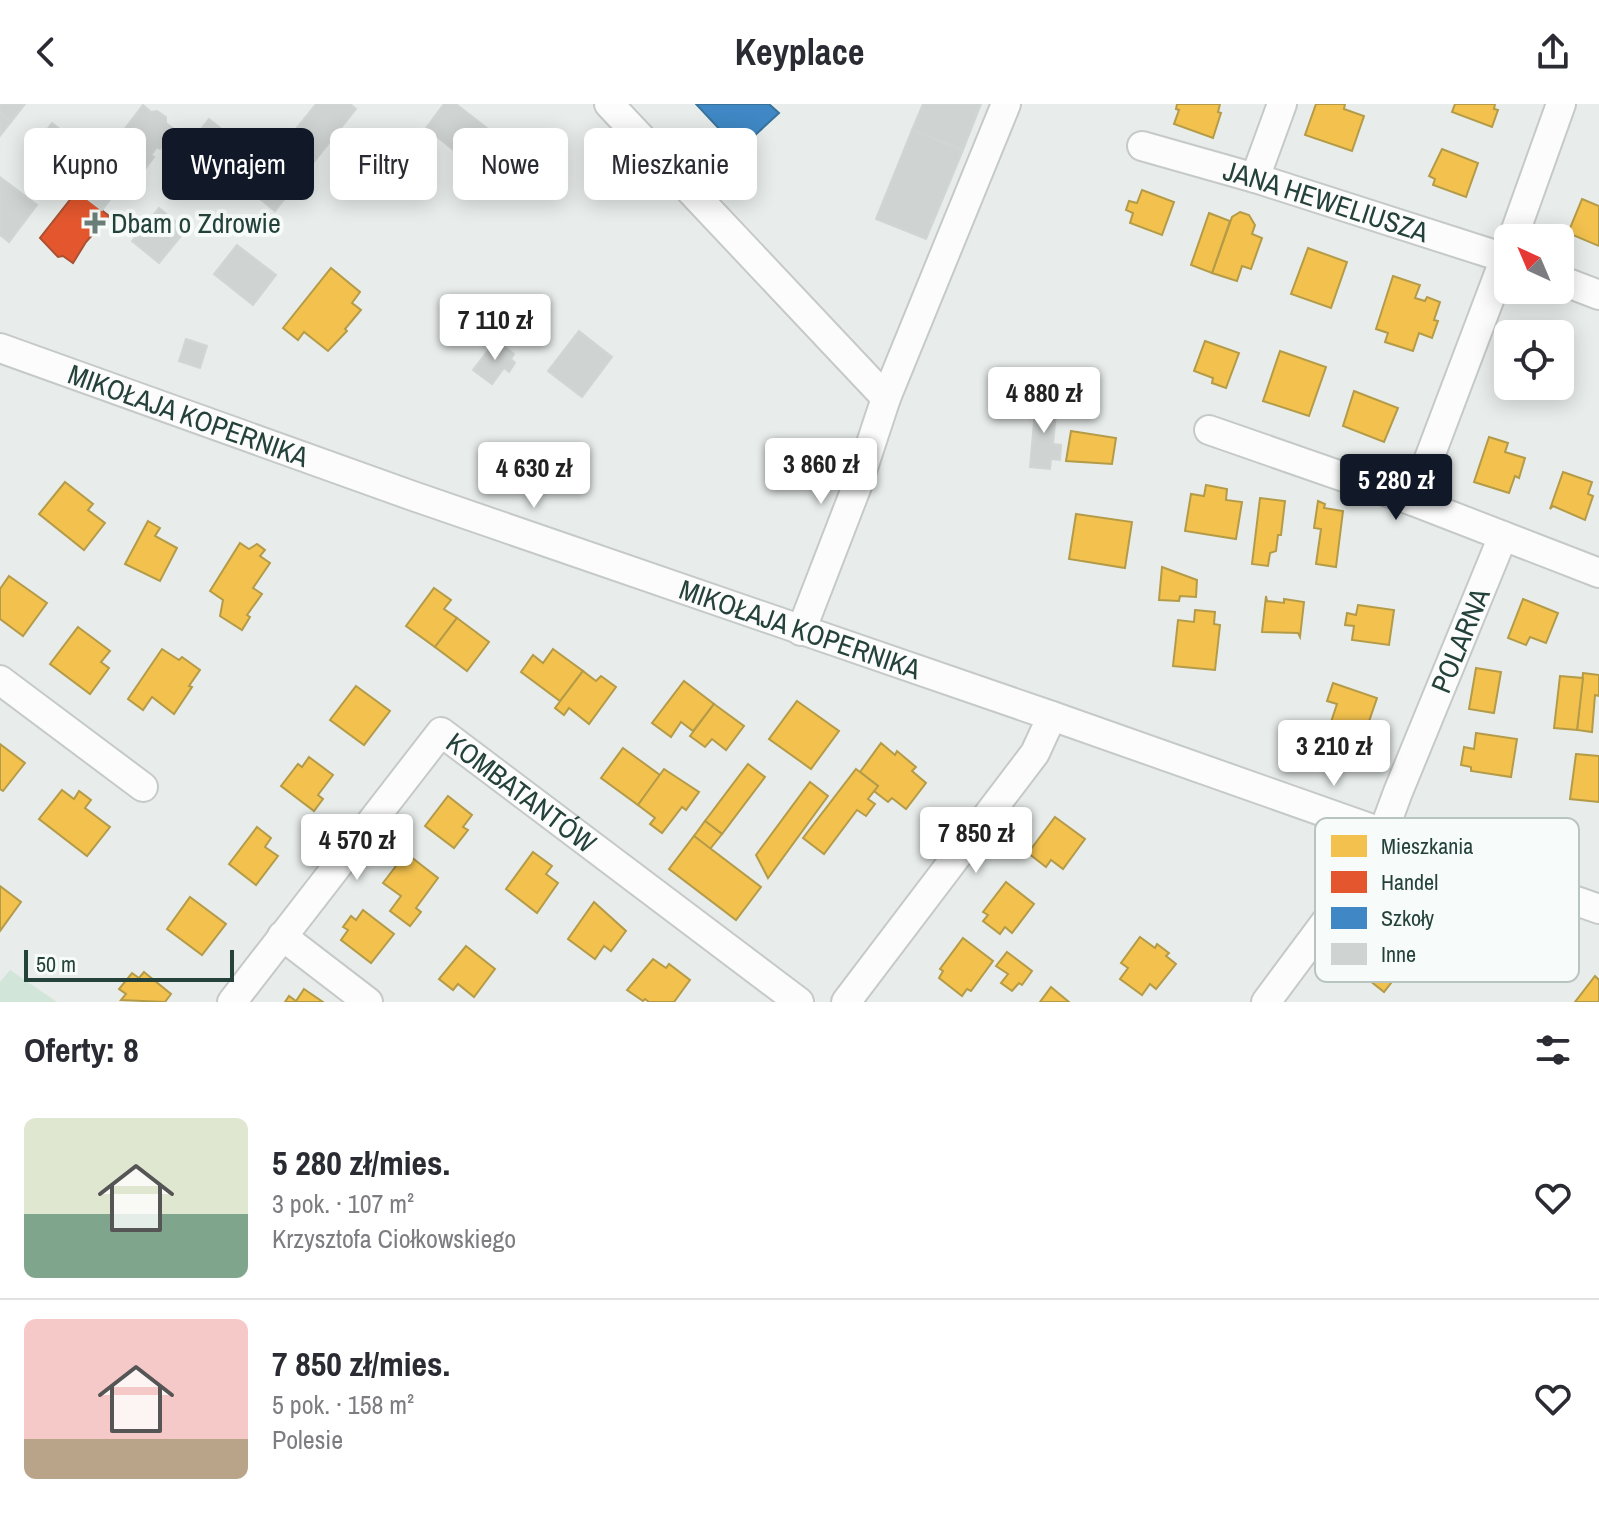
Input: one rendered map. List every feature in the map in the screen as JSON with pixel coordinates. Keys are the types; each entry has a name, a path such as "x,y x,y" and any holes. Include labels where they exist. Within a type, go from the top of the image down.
{"street":[{"path":"609,104 886,398"},
{"path":"801,631 857,486 886,398 1006,104"},
{"path":"1255,178 1282,104"},
{"path":"1518,224 1561,104"},
{"name":"JANA HEWELIUSZA","path":"1142,146 1494,247"},
{"path":"1574,285 1599,295"},
{"path":"1413,501 1494,288"},
{"name":"MIKOŁAJA KOPERNIKA","path":"0,348 1341,818"},
{"path":"1209,430 1413,501 1599,573"},
{"name":"POLARNA","path":"1389,818 1503,536"},
{"path":"0,680 143,787"},
{"path":"846,1002 1035,753 1052,716"},
{"name":"KOMBATANTÓW","path":"232,1002 441,732 799,1002"},
{"name":"MIKOŁAJA KOPERNIKA","path":"1579,902 1599,909"},
{"path":"282,936 368,1002"},
{"name":"POLARNA","path":"1266,1002 1315,936"}],"green space":[{"path":"10,970 57,1002 0,1002 0,982"}],"building: Mieszkania":[{"path":"1177,104 1220,104 1218,112 1221,113 1213,138 1174,124 1179,110 1176,109"},
{"path":"1316,104 1345,104 1344,109 1364,116 1352,151 1305,135"},
{"path":"1455,104 1495,104 1494,109 1498,110 1492,127 1452,112"},
{"path":"1442,149 1478,163 1466,197 1433,185 1435,179 1429,176"},
{"path":"1142,190 1174,202 1162,235 1130,223 1133,213 1126,210 1129,201 1137,203"},
{"path":"1582,199 1599,206 1599,246 1574,236 1572,224"},
{"path":"1240,212 1249,215 1255,225 1252,234 1262,238 1251,269 1242,266 1237,281 1212,273 1232,217"},
{"path":"1209,213 1230,221 1212,273 1191,265"},
{"path":"1308,248 1347,262 1331,308 1291,294"},
{"path":"331,268 360,292 352,303 361,310 328,351 304,332 298,340 283,328"},
{"path":"1393,276 1420,285 1415,298 1425,301 1427,297 1440,302 1432,338 1419,333 1413,351 1385,342 1388,333 1376,329"},
{"path":"1205,341 1239,353 1226,388 1212,383 1213,378 1194,371"},
{"path":"1280,351 1326,367 1309,416 1263,401"},
{"path":"1354,391 1398,408 1384,442 1343,426"},
{"path":"1071,431 1116,438 1112,464 1066,461"},
{"path":"1489,437 1508,443 1505,452 1525,458 1519,478 1515,476 1509,493 1474,482"},
{"path":"1563,472 1592,482 1588,494 1593,496 1585,520 1553,506 1550,509"},
{"path":"65,482 93,504 88,510 105,523 84,550 39,514"},
{"path":"1206,485 1227,489 1226,500 1242,502 1236,539 1185,531 1191,494 1204,496"},
{"path":"1260,498 1285,501 1281,535 1278,535 1276,551 1270,553 1268,566 1252,564"},
{"path":"1318,501 1325,504 1324,508 1343,511 1336,567 1316,564 1321,529 1314,528"},
{"path":"1076,514 1132,522 1125,568 1069,559"},
{"path":"148,521 160,528 155,536 177,548 160,581 125,564"},
{"path":"240,543 249,549 257,544 265,550 260,556 270,563 253,588 262,594 247,615 250,617 242,630 220,616 223,600 210,591"},
{"path":"1162,567 1197,580 1196,597 1180,596 1179,601 1159,600"},
{"path":"9,576 47,603 23,636 0,619 0,589"},
{"path":"434,588 451,600 444,609 457,618 435,647 406,626"},
{"path":"1266,596 1267,601 1284,603 1284,599 1304,602 1300,637 1298,633 1262,632"},
{"path":"1523,599 1558,613 1546,643 1530,637 1526,645 1508,638"},
{"path":"1358,605 1394,610 1389,645 1352,640 1354,626 1345,625 1347,613 1356,615"},
{"path":"1195,610 1215,612 1214,624 1220,625 1215,670 1173,666 1178,620 1194,622"},
{"path":"457,618 489,642 467,671 435,647"},
{"path":"78,627 110,651 101,662 109,668 90,694 50,664"},
{"path":"162,649 179,660 182,657 200,670 174,714 152,697 143,710 128,699"},
{"path":"553,649 583,671 560,701 521,672 533,655 543,663"},
{"path":"1476,668 1501,672 1494,713 1469,709"},
{"path":"583,671 596,681 601,676 616,687 589,724 569,708 564,715 555,708"},
{"path":"1583,673 1599,675 1599,696 1595,695 1592,732 1577,730"},
{"path":"1560,676 1583,678 1577,730 1554,728"},
{"path":"684,681 714,704 693,731 681,722 671,737 652,723"},
{"path":"1333,683 1377,698 1365,733 1331,722 1337,704 1327,701"},
{"path":"356,686 390,711 364,745 330,720"},
{"path":"797,701 839,731 811,769 769,739"},
{"path":"714,704 744,726 726,750 712,739 705,747 690,736"},
{"path":"1476,733 1517,739 1511,777 1471,771 1471,767 1461,765 1464,747 1474,749"},
{"path":"881,743 895,755 897,751 916,767 912,771 926,783 906,809 892,798 888,802 874,791 878,786 860,772"},
{"path":"0,744 25,763 3,791 0,789"},
{"path":"623,748 660,775 638,805 601,778"},
{"path":"1576,754 1599,756 1599,802 1570,799"},
{"path":"309,757 333,775 318,795 323,799 314,811 281,786 298,764 302,767"},
{"path":"748,764 765,777 722,834 705,821"},
{"path":"664,769 699,792 686,810 682,807 662,833 650,824 655,818 638,805"},
{"path":"856,769 878,786 868,799 875,804 866,816 857,810 824,854 803,838"},
{"path":"810,782 828,796 768,878 756,855"},
{"path":"62,790 74,799 79,791 91,800 85,808 110,827 87,856 39,819"},
{"path":"448,796 472,815 463,827 468,830 454,848 425,826"},
{"path":"1055,817 1085,839 1063,869 1051,860 1046,867 1028,853"},
{"path":"705,821 722,834 710,849 694,836"},
{"path":"257,827 271,838 265,847 278,856 256,885 229,864"},
{"path":"694,836 761,887 736,920 669,869"},
{"path":"533,852 552,866 546,874 558,883 537,913 506,889"},
{"path":"406,853 438,878 416,908 421,912 410,926 390,911 401,896 383,883"},
{"path":"1006,882 1034,904 1012,933 1005,927 1000,934 983,921 988,915 983,912"},
{"path":"0,886 21,902 0,931"},
{"path":"190,897 226,924 202,955 167,929"},
{"path":"594,902 626,931 611,951 604,946 595,959 568,939"},
{"path":"363,910 394,934 371,963 341,940 348,930 343,927 351,916 356,920"},
{"path":"1140,937 1169,953 1166,956 1176,964 1156,989 1150,984 1142,995 1120,979 1128,968 1121,963"},
{"path":"963,938 993,961 971,991 967,989 962,996 939,978 943,971 940,969"},
{"path":"466,946 495,969 474,997 458,984 453,990 439,979"},
{"path":"1007,952 1032,971 1022,985 1019,983 1012,991 1001,983 1008,974 996,966"},
{"path":"653,959 666,968 669,964 690,980 674,1002 643,1001 627,990"},
{"path":"144,972 171,994 165,1002 121,1000 126,994 119,989 132,973 139,978"},
{"path":"1595,976 1599,980 1599,1002 1575,1002"},
{"path":"1372,982 1392,982 1384,992"},
{"path":"1051,987 1069,1002 1040,1002"},
{"path":"304,989 323,1002 285,1002 289,996 296,1001"}],"building: Handel":[{"path":"70,200 89,200 109,216 86,242 73,263 63,256 58,257 40,238"}],"building: Szkoły":[{"path":"696,104 769,104 779,113 757,133 757,128 718,128"}],"building: Inne":[{"path":"0,104 25,104 11,122 0,113"},
{"path":"316,104 350,104 356,109 341,128 330,128 330,142 314,162 314,128 297,128"},
{"path":"444,104 456,104 487,128 453,128 453,149 437,137 437,128 426,128"},
{"path":"923,104 981,104 963,150 912,130"},
{"path":"143,105 151,112 157,111 166,117 166,123 172,128 162,128 162,146 157,147 146,168 146,128 125,128"},
{"path":"0,113 11,122 0,136"},
{"path":"209,119 220,128 202,128"},
{"path":"912,130 963,150 926,239 876,219"},
{"path":"0,177 24,195 24,200 37,205 9,242 0,235"},
{"path":"89,200 110,200 102,210"},
{"path":"262,200 284,200 275,211"},
{"path":"159,208 186,230 159,263 132,241"},
{"path":"237,245 276,275 253,305 214,274"},
{"path":"579,331 612,357 582,397 548,371"},
{"path":"186,339 207,346 200,368 179,361"},
{"path":"496,340 514,354 511,359 515,363 509,372 504,368 492,384 473,370"},
{"path":"1036,399 1057,402 1053,444 1061,445 1060,460 1051,459 1050,469 1030,467"}],"place":[{"name":"Dbam o Zdrowie","path":"95,223"}]}
